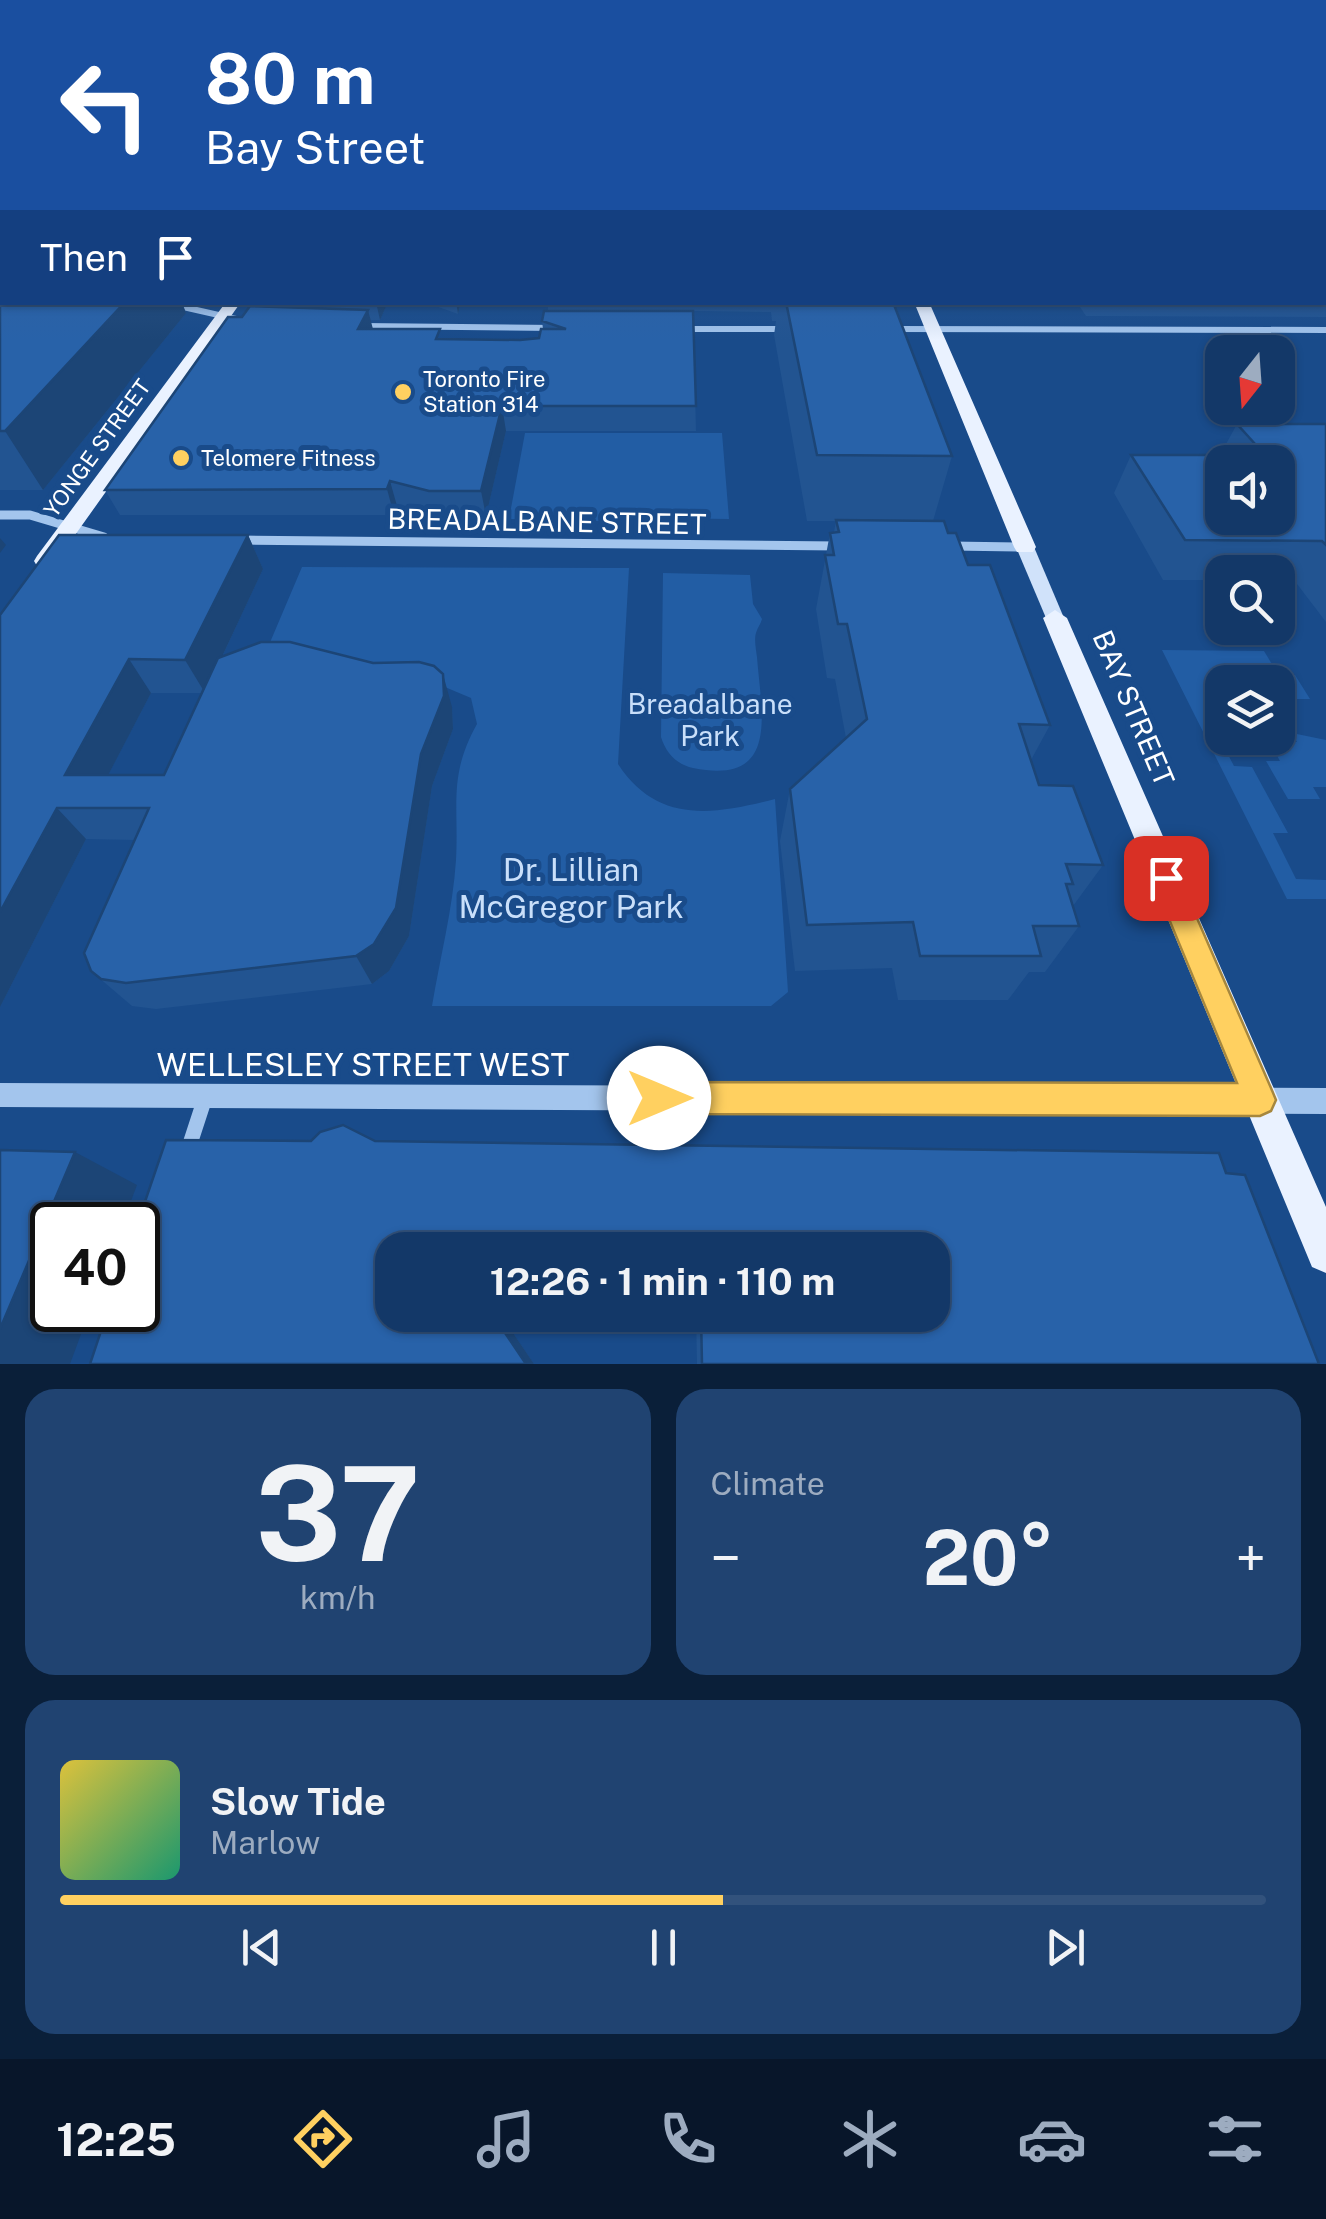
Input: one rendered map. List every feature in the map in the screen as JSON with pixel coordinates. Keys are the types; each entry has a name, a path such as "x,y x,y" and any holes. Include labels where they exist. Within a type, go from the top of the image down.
{"main road":[{"name":"BAY STREET","path":"922,305 1326,1253"},
{"name":"YONGE STREET","path":"31,580 230,308"}],"street":[{"path":"176,305 230,308 262,324"},
{"path":"350,326 566,328"},
{"path":"664,329 801,329"},
{"path":"878,329 1326,330"},
{"path":"0,515 30,515 108,537"},
{"name":"BREADALBANE STREET","path":"227,539 854,546"},
{"path":"947,546 1025,547"},
{"name":"WELLESLEY STREET WEST","path":"0,1095 1326,1100"},
{"path":"181,1170 205,1097"}],"green space":[{"path":"525,433 722,433 729,519 509,519"},
{"name":"Dr. Lillian McGregor Park","path":"302,567 629,568 618,764 633,783 668,806 708,811 775,799 788,992 771,1006 432,1006 454,878 458,775 477,724 471,698 433,682 260,666"},
{"name":"Breadalbane Park","path":"663,573 750,575 753,604 762,619 755,638 762,721 753,755 741,766 721,771 693,768 677,761 663,743"},
{"path":"1162,650 1264,651 1273,665 1205,665 1205,736"},
{"path":"1295,675 1310,699 1295,699"},
{"path":"1295,734 1326,740 1326,787 1313,787 1320,799 1288,799 1266,761 1280,761 1277,755 1295,755"},
{"path":"1215,755 1228,755 1234,766 1252,767 1288,833 1273,833 1296,879 1326,880 1326,899 1287,899"}],"building":[{"path":"0,305 122,305 5,431 0,431"},
{"path":"787,305 894,305 952,456 817,455"},
{"path":"250,306 368,310 358,329 440,329 436,339 520,340 539,338 541,329 566,329 542,321 544,311 693,311 696,406 502,406 481,491 429,491 390,481 387,489 105,490 228,317 242,317"},
{"path":"1326,424 1326,545 1322,541 1185,540 1131,455 1205,455 1205,535 1295,535 1295,445 1256,445 1238,425"},
{"path":"836,520 944,521 948,533 956,533 968,565 990,565 1050,725 1019,724 1039,785 1073,786 1103,865 1066,864 1073,884 1066,884 1079,926 1033,926 1041,956 920,956 913,922 807,925 790,789 867,719 847,624 838,624 825,555 834,555 830,533 839,532"},
{"path":"59,535 248,535 185,660 129,659 65,775 164,775 218,658 261,642 290,642 373,663 419,662 434,666 443,674 444,696 421,754 396,908 374,944 356,956 126,983 101,979 91,971 84,953 149,808 57,808 0,912 0,615"},
{"path":"343,1125 375,1141 1219,1153 1226,1173 1245,1175 1319,1364 702,1364 701,1332 950,1332 950,1232 375,1232 375,1332 504,1332 526,1364 90,1364 101,1332 160,1332 160,1202 145,1202 166,1140 311,1141 320,1132"},
{"path":"0,1150 75,1152 54,1202 30,1202 30,1258 0,1329"}],"place":[{"name":"Toronto Fire Station 314","path":"403,392"},
{"name":"Telomere Fitness","path":"181,458"}],"route":[{"path":"659,1098 1260,1100 1166,878"}]}
